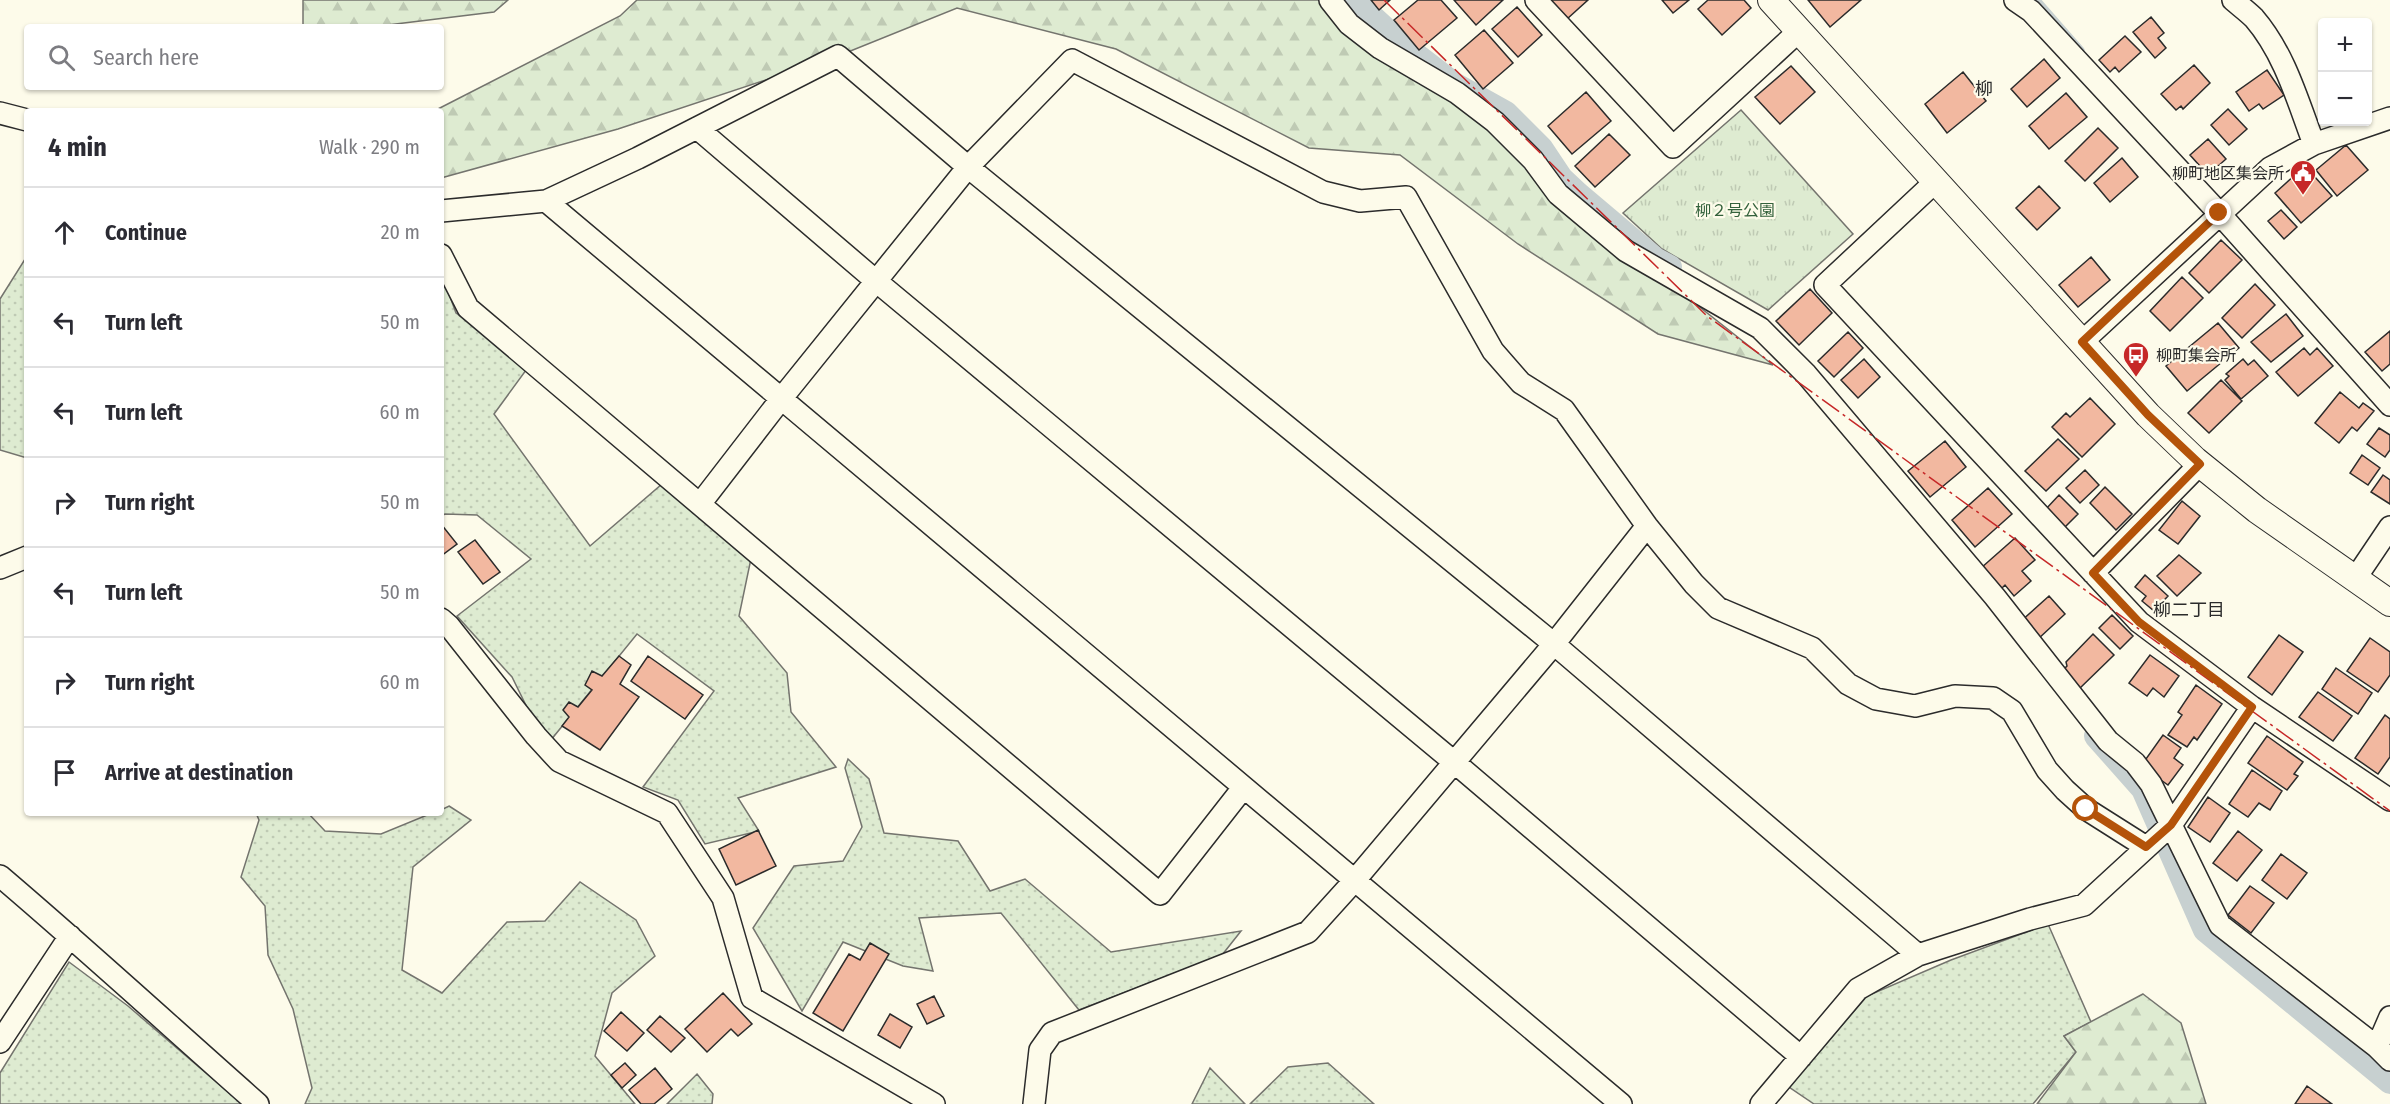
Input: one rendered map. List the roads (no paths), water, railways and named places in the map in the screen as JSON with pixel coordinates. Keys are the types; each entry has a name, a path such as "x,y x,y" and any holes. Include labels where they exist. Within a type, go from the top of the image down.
{"street":[{"path":"1330,0 1349,24 1380,48 1457,93 1495,122 1533,160 1558,194 1626,251 1760,328 1806,374 1987,588 2108,741 2134,763 2151,784 2220,925 2384,1053 2390,1017"},
{"path":"1536,0 1673,147 1799,31"},
{"path":"1771,0 2148,415 2200,464 2257,510 2390,603"},
{"path":"2015,0 2031,11 2219,213 2390,405"},
{"path":"2233,0 2254,18 2274,48 2290,79 2314,144"},
{"path":"444,211 546,201 838,56 968,167 1554,644 1918,955"},
{"path":"700,504 781,399 968,167 1072,60 1323,192 1360,201 1406,197 1493,351 1521,383 1564,410 1647,526 1694,584 1718,608 1812,648 1848,684 1876,699 1915,706 1955,696 1993,698 2012,711 2047,770 2065,790 2086,809 2146,847"},
{"path":"0,113 24,119"},
{"path":"2082,342 2270,168 2314,144 2390,118"},
{"path":"697,128 876,281 1454,762 1801,1057"},
{"path":"1935,182 1825,285 2139,622 2252,707 2390,800"},
{"path":"546,201 1621,1104"},
{"path":"444,261 468,308 1160,894 1243,788"},
{"path":"2093,573 2200,464"},
{"path":"1034,1104 1040,1050 1052,1033 1308,932 1355,880 1554,644 1647,526"},
{"path":"2355,579 2390,527"},
{"path":"0,568 24,558"},
{"path":"444,623 559,761 667,813 723,898 752,998 934,1104"},
{"path":"1761,1104 1858,989 1918,955 2030,919 2084,905 2171,825 2252,707"},
{"path":"0,876 258,1104"},
{"path":"0,1042 70,936"}],"waterway":[{"path":"1354,0 1402,44 1454,84 1506,113 1541,148 1561,178 1578,194 1655,259 1670,267"},
{"path":"2037,0 2081,50"},
{"path":"2096,736 2143,789 2205,930 2390,1082"}],"place":[{"name":"柳町地区集会所","path":"2303,196"},
{"name":"柳町集会所","path":"2136,378"}],"district":[{"name":"柳","path":"1984,89"},
{"name":"柳二丁目","path":"2189,610"}],"park label":[{"name":"柳２号公園","path":"1735,210"}]}
